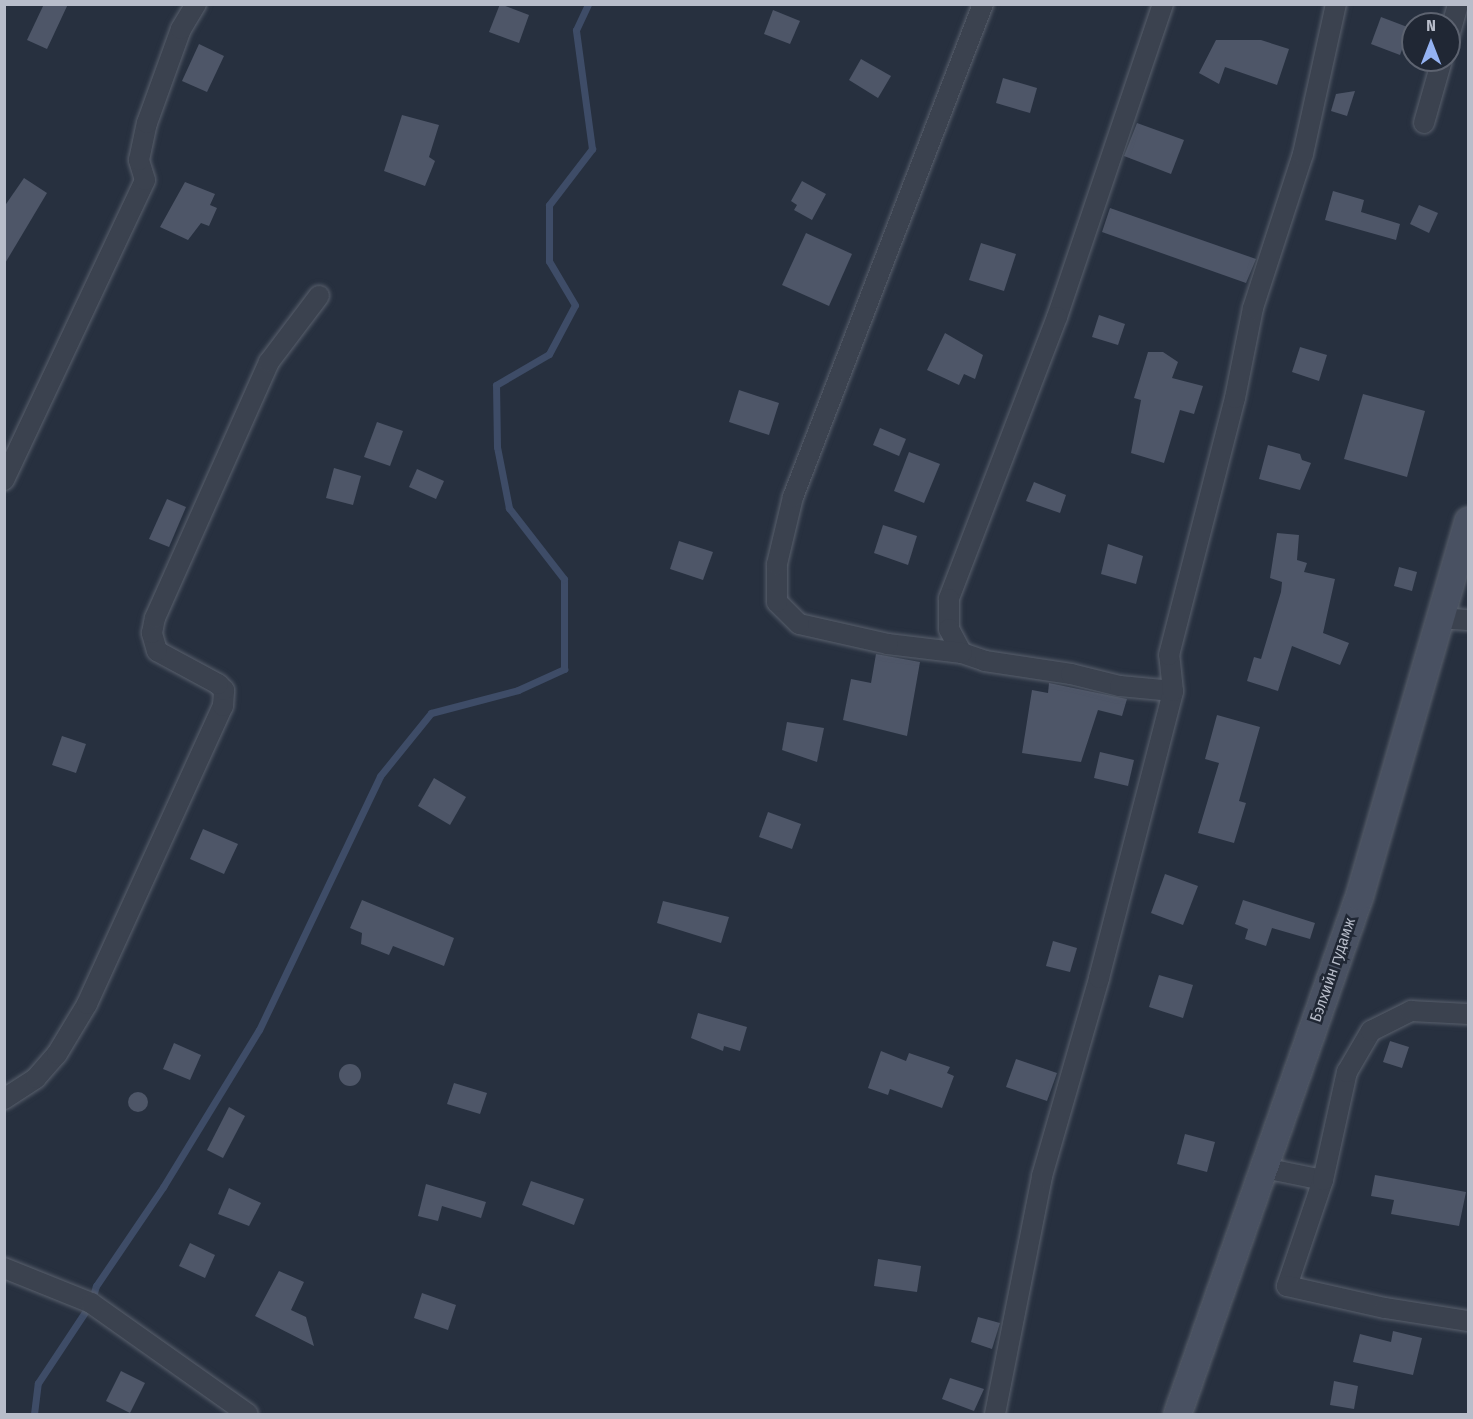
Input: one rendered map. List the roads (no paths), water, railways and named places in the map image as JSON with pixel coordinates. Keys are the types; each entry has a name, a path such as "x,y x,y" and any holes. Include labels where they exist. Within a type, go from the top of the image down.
{"main road":[{"name":"Бэлхийн гудамж","path":"1177,1414 1359,896 1468,520"}],"street":[{"path":"4,480 145,180 139,160 147,123 181,29 196,4"},
{"path":"983,4 794,497 777,564 777,602 799,624 888,644 962,653 985,661 1071,674 1120,686 1173,691"},
{"path":"962,653 949,629 949,599 1057,317 1163,4"},
{"path":"995,1414 1042,1176 1099,978 1173,691 1169,655 1216,474 1253,308 1303,154 1336,4"},
{"path":"1424,123 1439,72"},
{"path":"4,1099 36,1078 57,1054 87,1004 224,706 224,690 218,684 157,651 152,633 155,618 269,362 319,296"},
{"path":"1438,618 1468,620"},
{"path":"1468,1014 1411,1011 1371,1030 1347,1072 1323,1180 1287,1286 1386,1308 1468,1321"},
{"path":"1263,1168 1323,1180"},
{"path":"4,1268 92,1303 248,1414"}],"waterway":[{"path":"34,1414 38,1383 91,1303 96,1286 163,1187 259,1030 380,776 431,713 518,690 564,669 564,579 509,508 497,447 496,385 549,354 575,305 549,261 549,205 592,149 576,30 588,4"}]}
